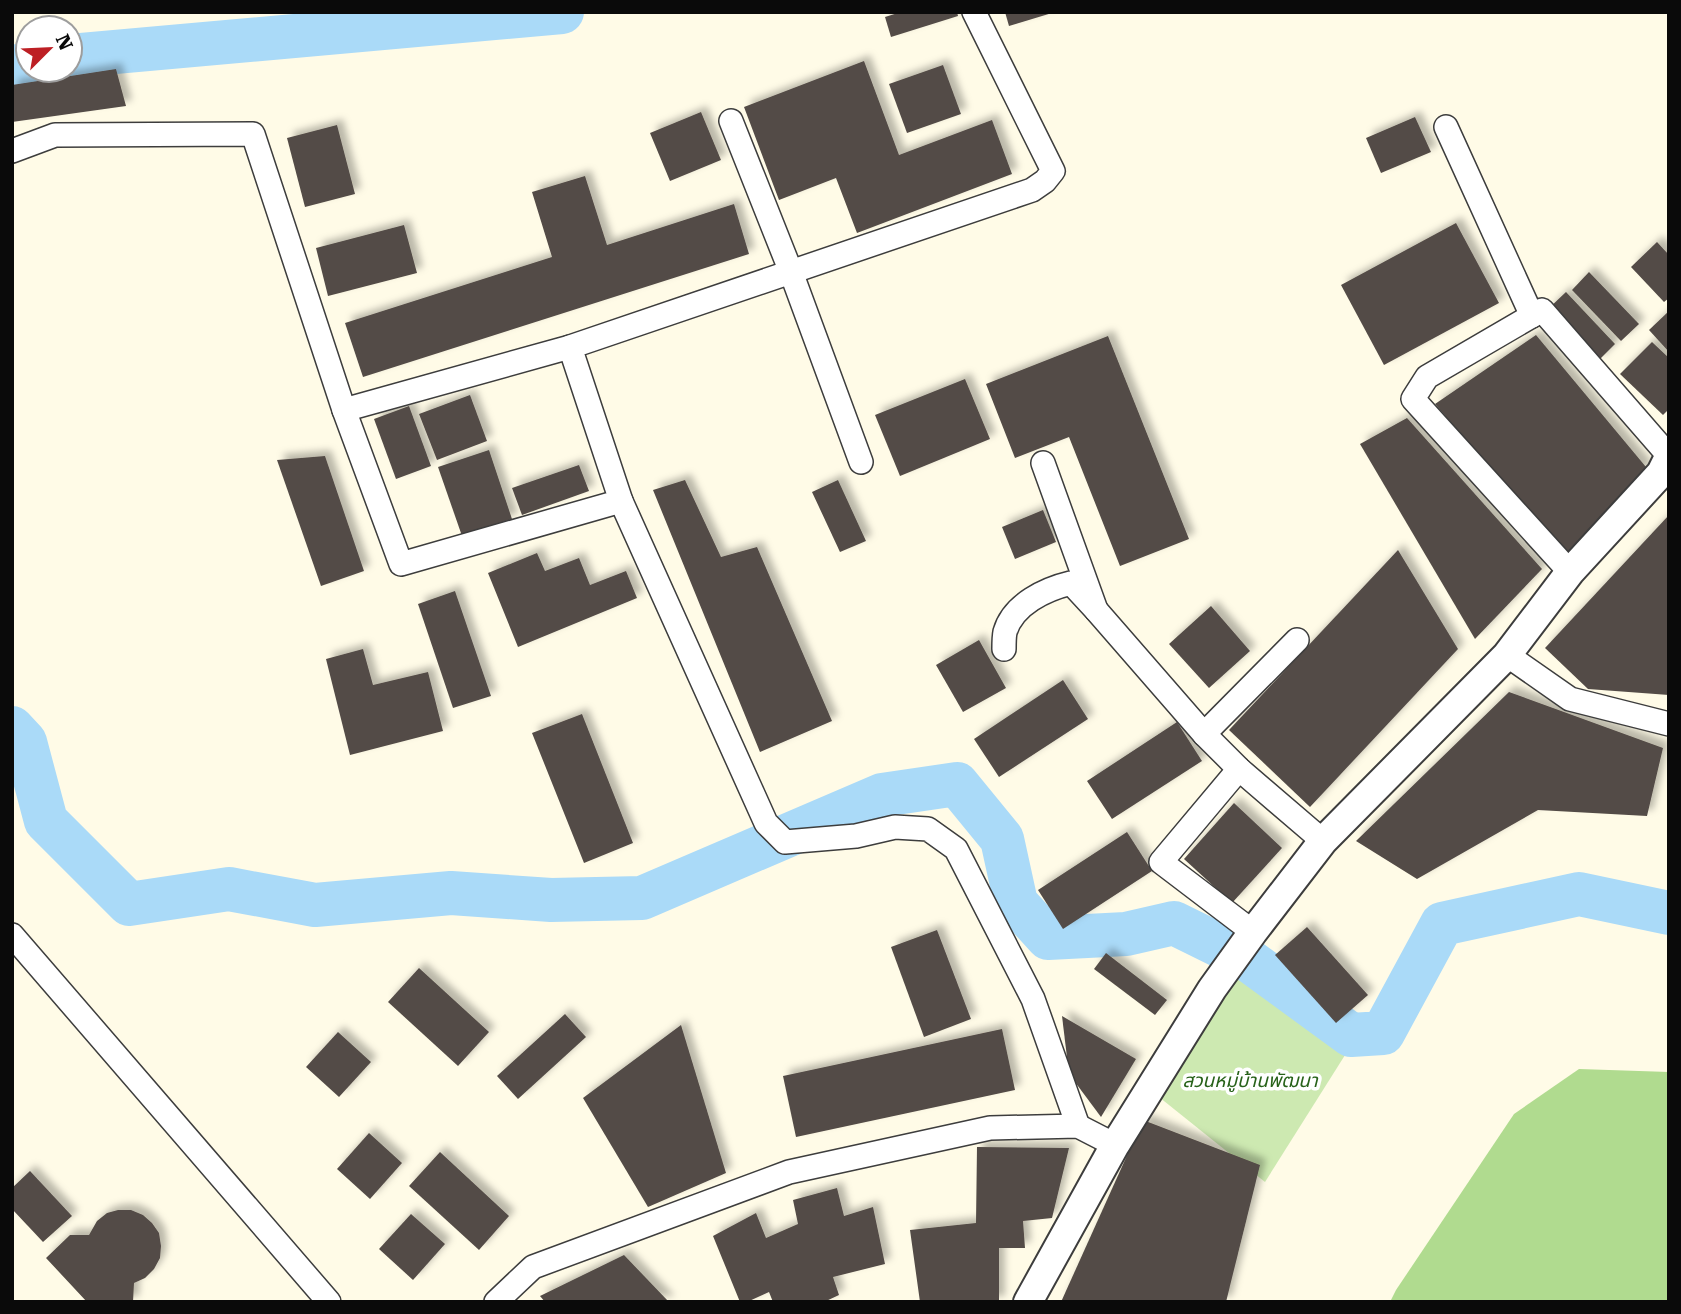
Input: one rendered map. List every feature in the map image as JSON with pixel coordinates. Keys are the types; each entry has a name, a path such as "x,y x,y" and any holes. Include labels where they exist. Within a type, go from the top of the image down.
{"street":[{"path":"344,410 570,347 1032,190 1053,171 974,12"},
{"path":"731,121 791,271 861,462"},
{"path":"1446,127 1532,316"},
{"path":"12,150 55,135 253,134 344,410 401,564 621,501"},
{"path":"1027,1302 1115,1145 1212,989 1250,936 1323,841 1507,655 1570,572 1667,467 1542,310 1427,377 1413,399 1570,572"},
{"path":"570,347 621,501 778,834 856,836 895,827 928,830 956,849 1033,999 1078,1126"},
{"path":"1044,463 1096,610"},
{"path":"1004,649 1005,631 1015,613 1052,587 1071,583 1204,734 1239,769 1323,841"},
{"path":"1204,734 1297,640"},
{"path":"1507,655 1570,699 1669,724"},
{"path":"1239,769 1161,862 1250,936"},
{"path":"12,935 329,1302"},
{"path":"496,1302 533,1267 789,1172 990,1128 1078,1126 1115,1145"}],"green space":[{"name":"สวนหมู่บ้านพัฒนา","path":"1247,959 1352,1044 1265,1182 1159,1097"},
{"path":"1579,1069 1669,1072 1669,1302 1390,1302 1514,1114"}],"building":[{"path":"901,12 957,12 958,16 891,37 885,17"},
{"path":"1005,12 1052,12 1052,13 1009,26"},
{"path":"864,61 899,155 992,120 1012,174 857,233 836,178 779,200 744,107"},
{"path":"943,65 961,114 907,133 889,84"},
{"path":"116,69 126,106 12,122 12,85 84,84 84,74"},
{"path":"701,112 721,160 670,181 650,133"},
{"path":"1415,117 1431,152 1381,173 1366,138"},
{"path":"337,125 355,194 305,207 287,138"},
{"path":"585,176 607,245 734,204 749,254 363,377 345,323 552,257 532,192"},
{"path":"1456,223 1499,303 1384,365 1341,285"},
{"path":"404,225 417,273 328,296 316,248"},
{"path":"1657,242 1669,255 1669,298 1664,302 1631,267"},
{"path":"1589,272 1639,324 1621,341 1572,290"},
{"path":"1566,292 1615,344 1598,361 1548,309"},
{"path":"1669,311 1669,352 1649,330"},
{"path":"1536,335 1646,467 1567,557 1435,404"},
{"path":"1108,336 1189,539 1120,566 1069,437 1015,458 986,384"},
{"path":"1652,342 1669,358 1669,409 1663,415 1620,374"},
{"path":"965,379 990,439 900,476 875,415"},
{"path":"470,395 487,441 437,460 419,414"},
{"path":"409,406 431,466 396,479 374,419"},
{"path":"1407,418 1542,569 1475,639 1360,444"},
{"path":"489,450 512,519 462,536 438,467"},
{"path":"325,456 364,571 321,586 277,460"},
{"path":"579,465 589,491 522,515 512,488"},
{"path":"685,480 721,557 757,547 832,721 760,752 653,490"},
{"path":"838,480 866,541 840,552 812,492"},
{"path":"1043,510 1056,542 1015,559 1002,527"},
{"path":"1669,515 1669,695 1588,689 1545,648"},
{"path":"1398,550 1458,649 1310,807 1229,730"},
{"path":"537,553 545,571 579,558 590,585 626,571 637,598 518,647 488,573"},
{"path":"455,591 491,696 453,708 418,604"},
{"path":"1211,606 1250,651 1209,688 1169,644"},
{"path":"979,640 1006,688 963,712 936,665"},
{"path":"363,649 373,685 428,672 443,731 350,755 326,659"},
{"path":"1063,680 1088,719 999,777 974,739"},
{"path":"1509,692 1663,748 1647,816 1538,810 1417,879 1356,841"},
{"path":"582,714 633,843 584,863 532,733"},
{"path":"1177,722 1202,761 1112,819 1087,781"},
{"path":"1234,803 1282,848 1232,903 1184,859"},
{"path":"1127,832 1152,871 1063,929 1038,890"},
{"path":"1307,927 1368,995 1336,1023 1275,955"},
{"path":"937,930 971,1019 924,1037 891,947"},
{"path":"1106,953 1167,1000 1155,1015 1094,969"},
{"path":"419,968 489,1032 458,1066 388,1002"},
{"path":"565,1014 586,1037 518,1099 497,1076"},
{"path":"1062,1016 1136,1059 1101,1117 1069,1074"},
{"path":"681,1025 726,1173 648,1207 583,1098"},
{"path":"1002,1029 1015,1090 796,1137 783,1076"},
{"path":"338,1032 371,1062 339,1097 306,1067"},
{"path":"1143,1120 1260,1165 1226,1302 1061,1302"},
{"path":"369,1133 402,1163 370,1199 337,1169"},
{"path":"977,1147 1069,1148 1052,1218 1023,1221 1025,1248 999,1248 999,1302 920,1302 910,1230 976,1223"},
{"path":"440,1152 509,1216 479,1250 409,1186"},
{"path":"30,1171 72,1216 43,1242 12,1209 12,1188"},
{"path":"837,1188 844,1216 873,1207 885,1264 833,1277 839,1295 824,1302 773,1302 769,1292 747,1302 740,1302 713,1236 756,1213 766,1238 798,1224 793,1200"},
{"path":"131,1210 152,1223 159,1233 160,1258 145,1278 134,1283 133,1302 87,1302 46,1258 70,1235 89,1235 97,1221 107,1213"},
{"path":"411,1214 445,1244 413,1280 379,1249"},
{"path":"624,1255 669,1302 545,1302 540,1296"}],"waterway":[{"path":"84,55 562,12"},
{"path":"12,728 25,742 46,821 129,904 229,889 315,905 451,893 551,900 642,898 882,795 957,784 1002,839 1016,903 1048,938 1126,934 1174,923 1247,959 1351,1035 1383,1033 1442,924 1579,894 1669,913"}]}
